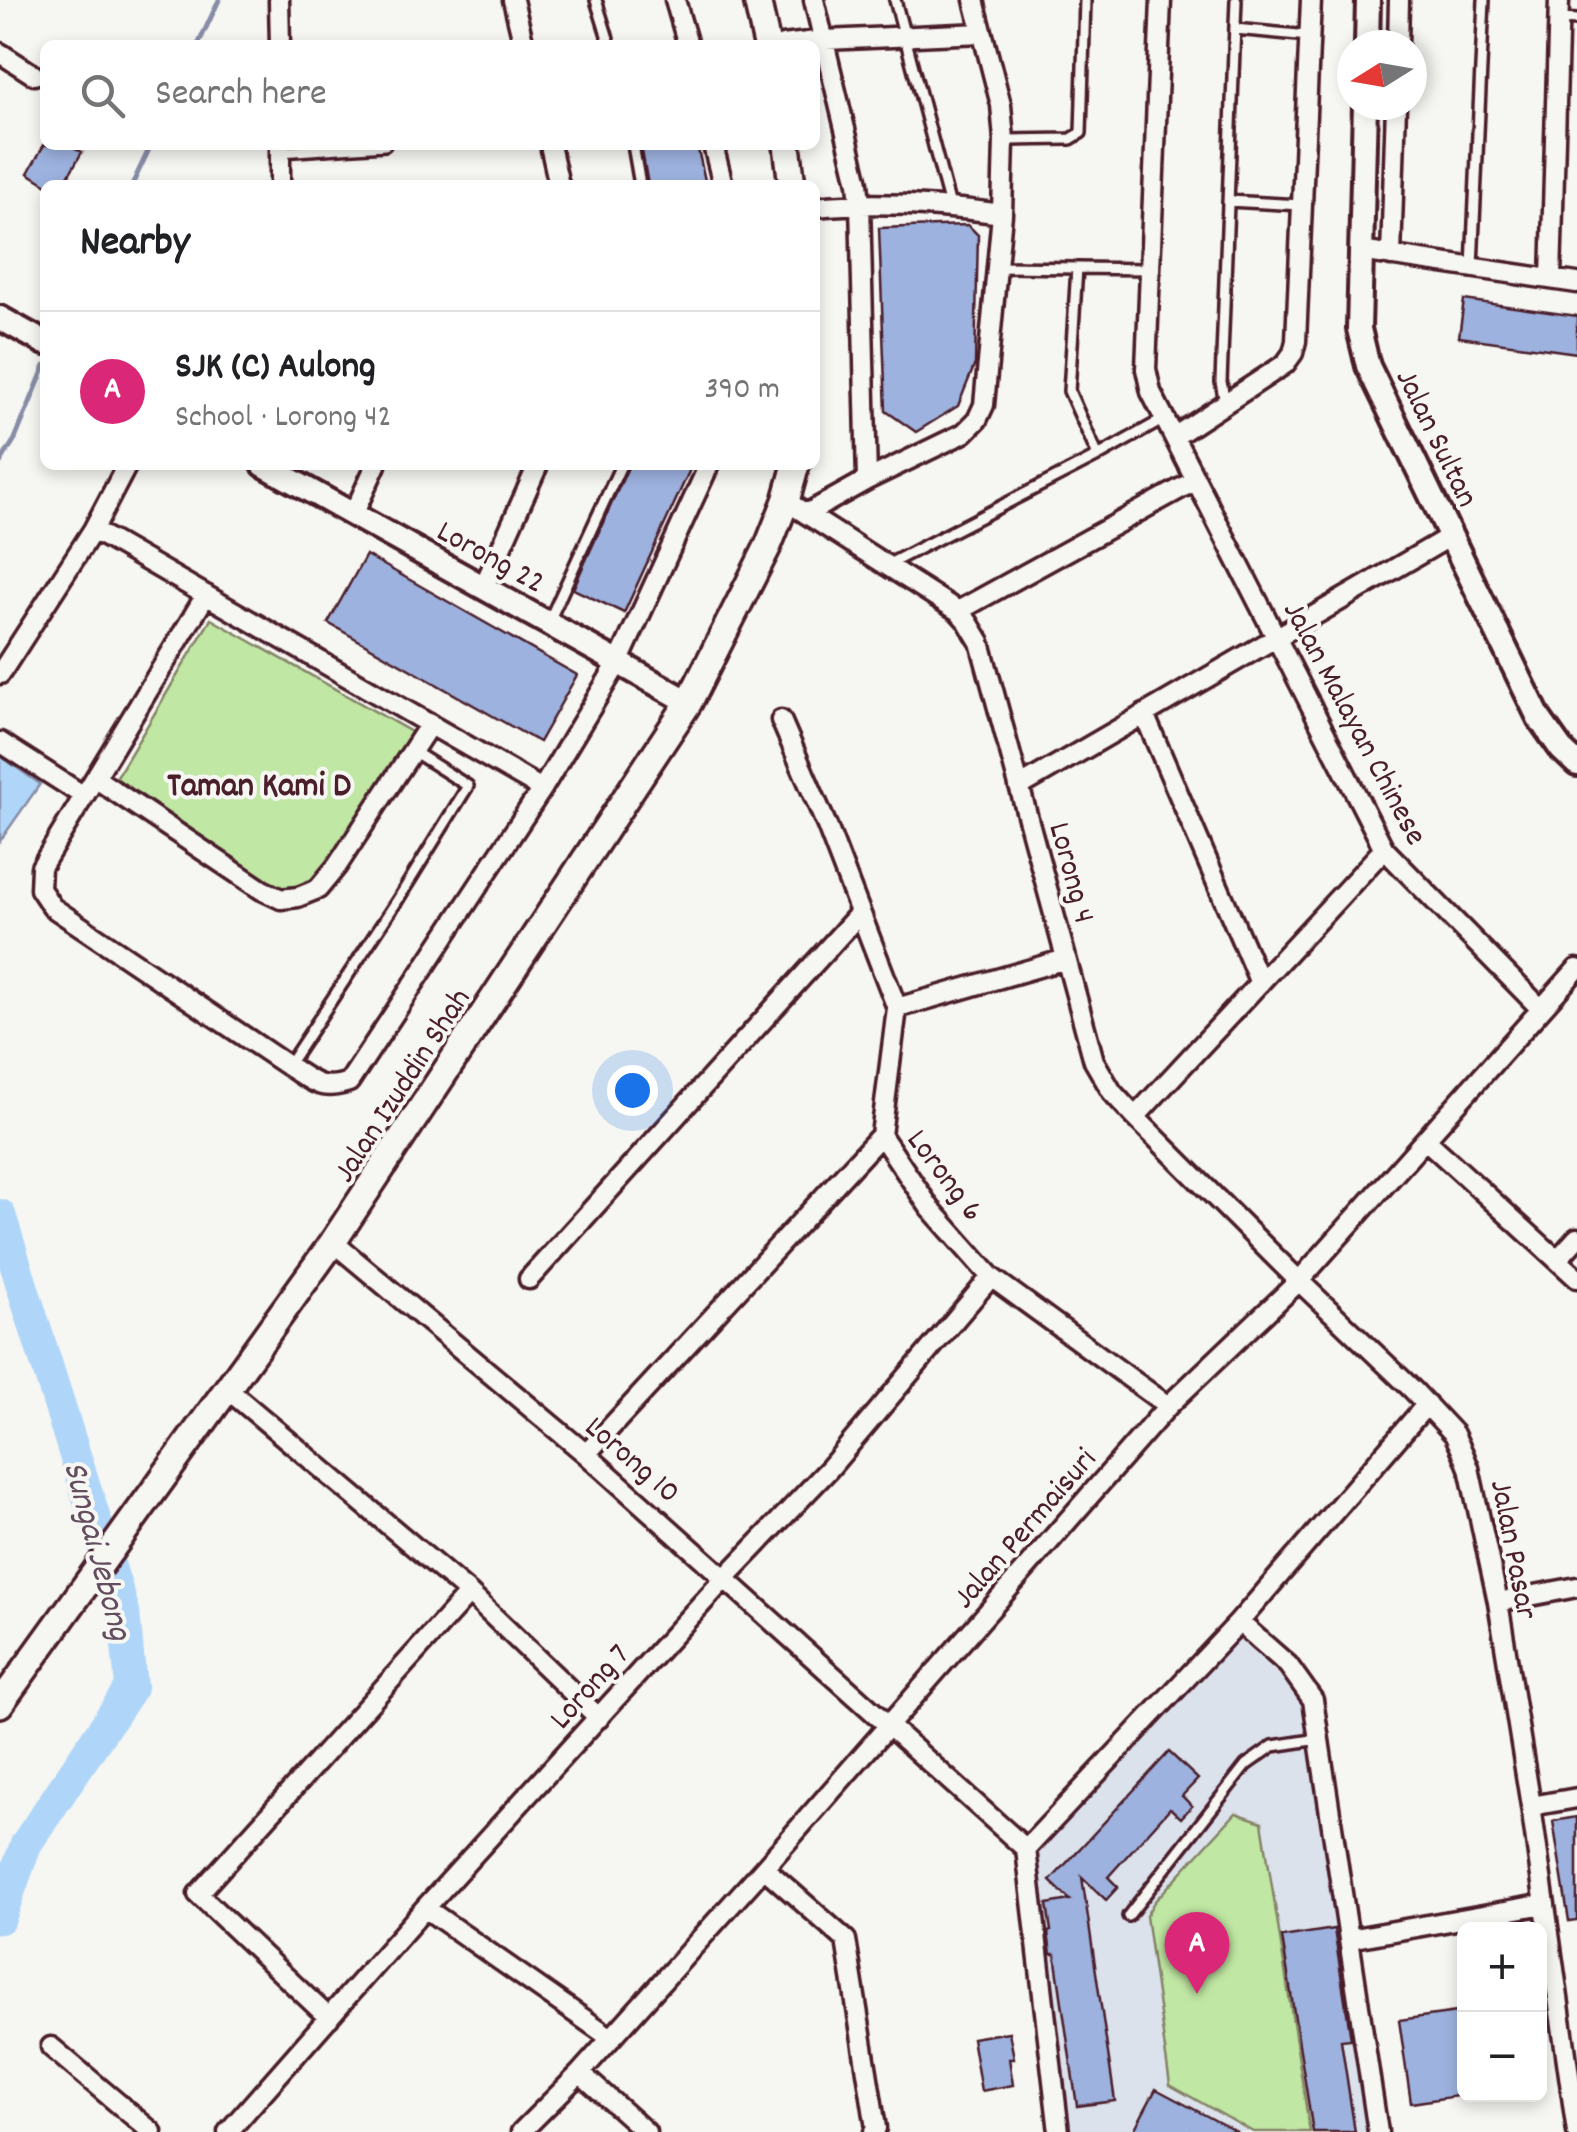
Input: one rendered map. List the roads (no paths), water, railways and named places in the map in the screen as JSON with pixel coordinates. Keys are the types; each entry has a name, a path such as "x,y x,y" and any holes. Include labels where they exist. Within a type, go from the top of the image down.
{"main road":[{"path":"757,0 766,40"},
{"path":"787,150 791,180"},
{"name":"Jalan Izuddin Shah","path":"0,1704 333,1242 690,702 768,546 796,507 796,470"}],"street":[{"path":"279,0 280,40"},
{"path":"513,0 523,40"},
{"path":"675,0 687,40"},
{"path":"814,0 858,183 867,480"},
{"path":"796,507 867,480 964,432 984,405 1002,214 1004,140 1001,105 974,0"},
{"name":"Jalan Malayan Chinese","path":"1160,0 1146,369 1151,392 1384,850 1542,1009"},
{"path":"1174,437 1285,364 1293,353 1311,0"},
{"path":"1367,30 1368,0"},
{"path":"1398,30 1399,0"},
{"path":"1551,279 1565,13"},
{"path":"820,41 982,33"},
{"path":"0,53 34,75"},
{"name":"Jalan Sultan","path":"1364,120 1360,328 1368,366 1539,718 1577,764"},
{"path":"1391,256 1396,120"},
{"path":"280,150 280,180"},
{"path":"551,150 558,180"},
{"path":"714,150 722,180"},
{"path":"820,206 860,202 950,206 1002,214"},
{"path":"1360,251 1577,283"},
{"path":"0,318 40,340"},
{"path":"0,674 93,530 124,470"},
{"name":"Lorong 22","path":"273,470 690,702"},
{"path":"353,515 374,470"},
{"path":"484,588 536,470"},
{"path":"206,595 40,866 40,889 52,907 319,1086 333,1088 349,1082 542,789 618,663 707,470"},
{"path":"958,611 1196,480"},
{"name":"Lorong 4","path":"796,507 958,611 968,622 980,642 1094,1060 1112,1092 1135,1118 1299,1281"},
{"path":"93,530 542,789"},
{"path":"1019,787 1451,536"},
{"path":"1144,714 1260,983"},
{"name":"Lorong 6","path":"781,720 827,826 897,1008 881,1136 930,1208 991,1277 1168,1406"},
{"path":"95,778 262,890 281,898 298,898 318,889 337,866 430,724"},
{"path":"0,742 84,796"},
{"path":"1135,1118 1384,850"},
{"path":"529,1279 859,914"},
{"path":"897,1008 1066,960"},
{"name":"Jalan Permaisuri","path":"522,2132 764,1868 1168,1406 1299,1281 1577,969"},
{"path":"586,1454 881,1136"},
{"path":"1426,1140 1577,1278"},
{"path":"1558,1259 1577,1238"},
{"name":"Lorong 10","path":"333,1242 586,1454 1026,1849"},
{"name":"Lorong 7","path":"228,2132 724,1578 829,1469 991,1277"},
{"name":"Jalan Pasar","path":"1299,1281 1427,1404 1454,1434 1469,1468 1498,1602 1545,1904 1568,1998 1577,2132"},
{"path":"226,1388 469,1593 600,1718"},
{"path":"1059,2132 1026,1849 1239,1622 1427,1404"},
{"path":"1498,1602 1577,1587"},
{"path":"329,2018 198,1894 469,1593"},
{"path":"1239,1622 1288,1665 1313,1700 1378,2132"},
{"path":"1531,1806 1577,1798"},
{"path":"764,1868 846,1940 874,2132"},
{"path":"1349,1940 1545,1904"},
{"path":"425,1908 610,2038"},
{"path":"51,2047 152,2132"},
{"path":"580,2072 646,2132"}],"lane":[{"path":"279,0 292,0"},
{"path":"596,0 608,40"},
{"path":"896,0 950,206"},
{"path":"1004,140 1071,139 1081,133 1086,0"},
{"path":"1226,404 1221,382 1236,0"},
{"path":"1472,267 1484,0"},
{"path":"1235,29 1309,36"},
{"path":"634,150 639,180"},
{"path":"1228,202 1302,205"},
{"path":"996,267 1150,269"},
{"path":"1078,268 1069,392 1098,456"},
{"path":"886,565 1164,419"},
{"path":"548,623 619,470"},
{"path":"288,1066 468,786 413,751"},
{"path":"1128,1916 1246,1765 1273,1746 1319,1740"}],"water":[{"path":"0,756 40,784 0,841"}],"waterway":[{"path":"200,40 219,0"},
{"path":"134,180 149,150"},
{"path":"0,463 15,439 40,378"},
{"name":"Sungai Jebong","path":"0,1215 124,1612 131,1687 26,1844 0,1918"}],"place":[{"name":"SJK (C) Aulong","path":"1197,1994"}],"district":[{"name":"Taman Kami D","path":"259,783"}]}
